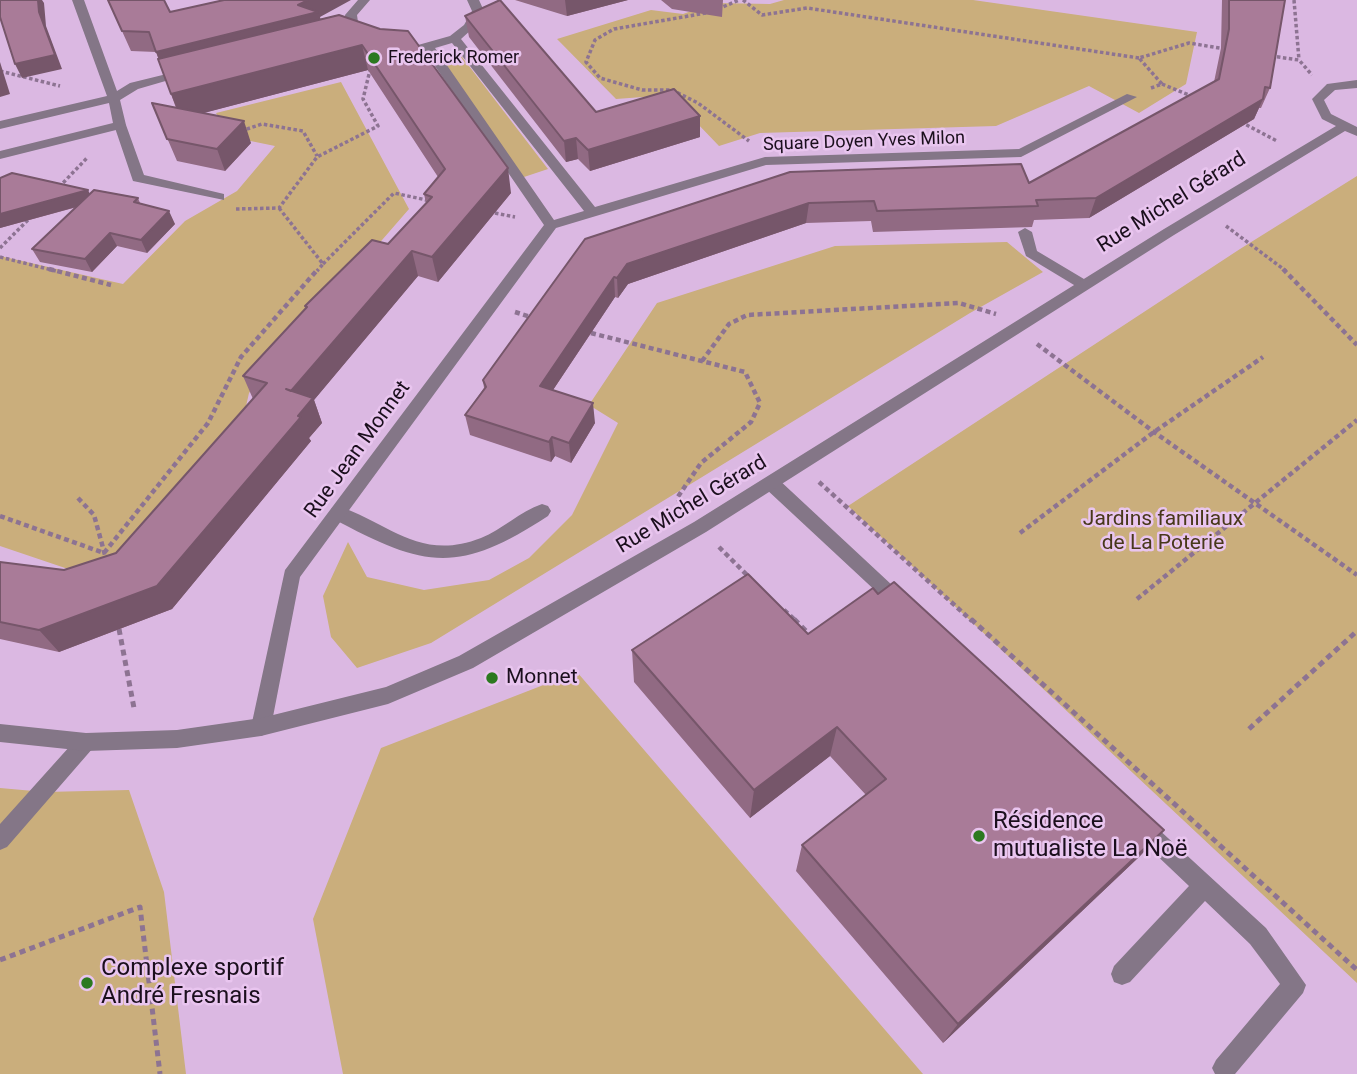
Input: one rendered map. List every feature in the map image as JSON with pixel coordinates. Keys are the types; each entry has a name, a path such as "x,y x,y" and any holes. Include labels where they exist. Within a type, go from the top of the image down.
{"street":[{"path":"78,0 114,99 138,178 219,197"},
{"path":"364,0 351,15 347,32 370,43"},
{"path":"400,49 428,47 454,38 472,25 478,11 473,0"},
{"path":"428,47 551,225 592,212 454,38"},
{"path":"0,125 91,102 114,99 134,86 199,70"},
{"path":"1350,130 1321,110 1318,99 1325,90 1340,85 1357,84"},
{"name":"Square Doyen Yves Milon","path":"592,212 765,161 995,161 1021,153 1131,97"},
{"path":"0,155 120,125"},
{"name":"Rue Michel Gérard","path":"0,733 86,742 177,739 261,727 388,695 466,662 701,527 1298,152 1350,130"},
{"name":"Rue Jean Monnet","path":"261,727 291,575 551,225"},
{"path":"1024,232 1031,253 1084,285"},
{"path":"771,483 920,621"},
{"path":"338,513 393,544 451,555 504,538 542,511"},
{"path":"0,840 86,742"},
{"path":"1125,812 1258,936 1295,985 1224,1068"},
{"path":"1122,974 1204,886"}],"path":[{"path":"765,161 750,142 698,103 672,90 642,90 600,78 586,62 595,40 614,29 681,20 741,0 762,15 807,8 1139,58 1189,43 1230,50"},
{"path":"1294,0 1298,60 1325,90"},
{"path":"1271,56 1298,60"},
{"path":"1139,58 1162,84 1202,101"},
{"path":"279,208 317,157 378,126 363,99 370,70"},
{"path":"1131,97 1162,84"},
{"path":"1238,120 1298,152"},
{"path":"230,134 262,124 303,131 317,157"},
{"path":"55,191 120,125"},
{"path":"104,553 208,424 241,357 323,264 394,193 443,203"},
{"path":"219,197 225,209 279,208"},
{"path":"279,208 323,264"},
{"path":"1204,209 1296,279 1357,345"},
{"path":"0,248 37,210"},
{"path":"0,257 111,285"},
{"path":"702,361 729,324 747,315 959,303 992,310 1154,432 1357,575"},
{"path":"591,333 745,372 760,403 751,422 701,463 677,498 751,579"},
{"path":"1020,533 1154,432 1264,357"},
{"path":"1137,599 1357,420"},
{"path":"801,465 1357,970"},
{"path":"78,498 94,515 106,563"},
{"path":"0,516 104,553"},
{"path":"779,605 816,640"},
{"path":"119,629 134,708"},
{"path":"1250,729 1357,631"},
{"path":"0,960 140,907 160,1074"}],"green space":[{"path":"784,0 973,0 1197,32 1186,84 1139,113 1089,86 996,126 760,133 719,146 670,95 616,99 557,39 651,10 683,14 714,3 770,4"},
{"path":"459,53 548,169 518,179 432,60"},
{"path":"341,82 409,209 249,393 242,424 118,560 74,571 0,546 0,256 123,284 185,221 237,191 275,146 231,137 216,113"},
{"name":"Jardins familiaux de La Poterie","path":"1357,176 1357,983 848,506 1240,249"},
{"path":"1007,242 1043,272 970,313 431,643 357,668 331,637 323,596 348,542 367,577 424,590 489,580 529,558 572,515 618,423 589,405 657,303 835,246"},
{"path":"577,672 923,1074 343,1074 313,919 381,748"},
{"name":"Complexe sportif André Fresnais","path":"0,788 45,792 129,790 164,892 186,1074 0,1074"}],"building":[{"path":"0,0 38,0 39,12 55,55 15,64 0,17"},
{"path":"108,0 164,0 170,12 224,0 308,0 298,5 318,12 156,52 149,32 122,31"},
{"path":"500,0 596,112 674,89 700,116 588,150 576,138 564,141 465,16"},
{"path":"1229,0 1285,0 1270,88 1265,87 1263,99 1096,198 1036,200 1038,206 877,211 874,201 809,203 627,264 617,278 614,277 540,386 593,403 569,443 552,437 549,442 465,415 486,387 483,380 585,239 790,172 1021,164 1029,183 1219,79 1229,29"},
{"path":"339,15 380,29 408,31 508,168 432,257 412,251 291,391 313,398 298,416 301,417 157,586 39,630 0,622 0,562 64,570 116,553 267,383 243,376 307,307 305,306 372,240 388,244 432,197 424,194 445,169 362,45 171,94 158,59"},
{"path":"152,103 244,121 217,149 167,139"},
{"path":"12,173 88,190 0,214 0,178"},
{"path":"94,190 138,198 134,202 169,211 141,240 110,233 85,259 32,249"},
{"name":"Résidence mutualiste La Noë","path":"748,574 808,634 873,588 878,594 894,582 1164,830 958,1024 802,845 886,779 837,727 754,790 632,650"}],"place":[{"name":"Frederick Romer","path":"374,58"},
{"name":"Monnet","path":"492,678"},
{"name":"Résidence mutualiste La Noë","path":"979,836"},
{"name":"Complexe sportif André Fresnais","path":"87,983"}]}
